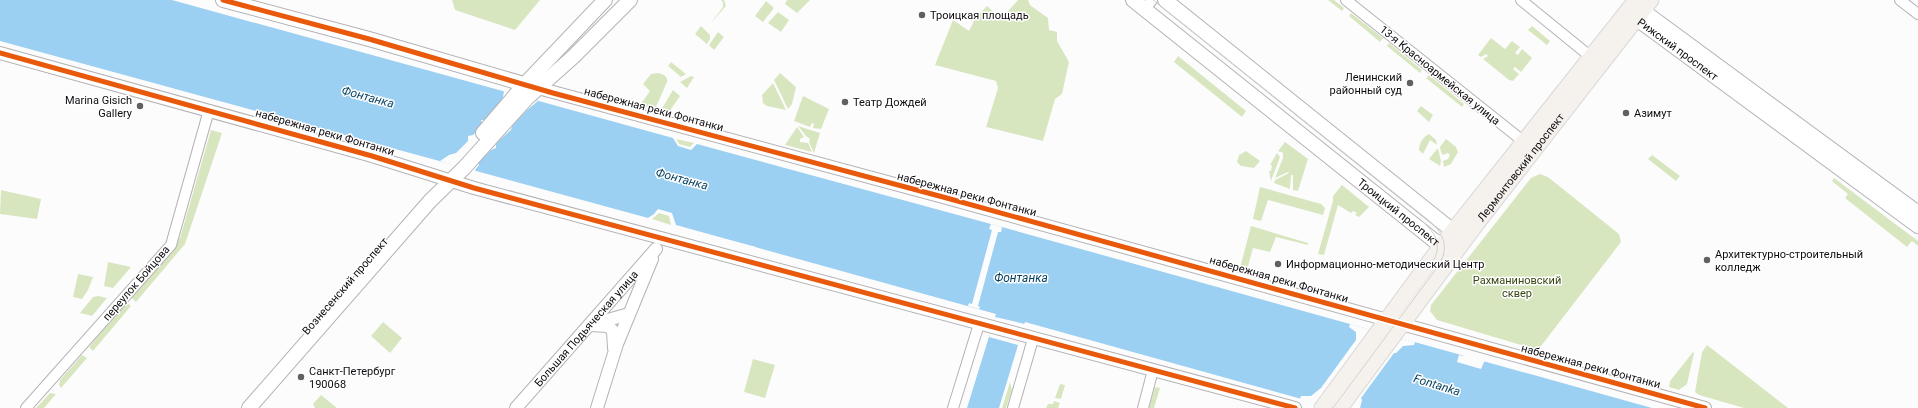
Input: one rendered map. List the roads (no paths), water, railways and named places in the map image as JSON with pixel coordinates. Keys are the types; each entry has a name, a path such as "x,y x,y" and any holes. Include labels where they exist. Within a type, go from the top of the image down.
{"main road":[{"name":"набережная реки Фонтанки","path":"223,0 527,91"},
{"path":"527,91 605,0"},
{"path":"527,91 630,0"},
{"name":"Троицкий проспект","path":"1133,0 1148,4 1441,246 1458,248 1454,231 1165,0"},
{"name":"Лермонтовский проспект","path":"1322,407 1441,246 1529,146 1640,7"},
{"name":"Лермонтовский проспект","path":"1340,408 1458,248 1591,57 1640,7"},
{"name":"Рижский проспект","path":"1640,7 1918,213"},
{"name":"Рижский проспект","path":"1640,7 1918,226"},
{"name":"Вознесенский проспект","path":"238,408 527,91"},
{"name":"Вознесенский проспект","path":"249,408 430,201 447,178"}],"street":[{"name":"13-я Красноармейская улица","path":"1346,0 1529,146"},
{"path":"1521,0 1591,57"},
{"path":"1900,0 1918,14"},
{"name":"набережная реки Фонтанки","path":"0,53 209,110 447,178 474,188 658,243 1033,339"},
{"name":"набережная реки Фонтанки","path":"527,91 943,197 1705,408"},
{"name":"переулок Бойцова","path":"26,408 170,245 209,110"},
{"path":"597,408 629,314 658,243"},
{"name":"Большая Подьяческая улица","path":"516,408 631,278 658,243"},
{"path":"631,278 636,279 641,286"},
{"path":"610,302 614,355"},
{"path":"590,325 612,325 629,314"},
{"path":"953,408 979,324"},
{"path":"1012,408 1033,339 1295,408"},
{"path":"1143,408 1153,370"}],"water":[{"name":"Фонтанка","path":"0,0 172,0 673,138 678,146 691,150 697,144 1002,227 1652,408 1334,408 1025,322 999,408 967,408 996,314 676,225 672,213 658,209 648,218 0,41"}],"tram line":[{"path":"1153,0 1427,219 1441,234 1444,252 1439,265 1333,408"},
{"path":"1423,222 1433,234 1437,245 1435,257 1427,270"}],"place":[{"name":"Троицкая площадь","path":"922,15"},
{"name":"Ленинский районный суд","path":"1410,83"},
{"name":"Театр Дождей","path":"845,102"},
{"name":"Marina Gisich Gallery","path":"140,106"},
{"name":"Азимут","path":"1626,113"},
{"name":"Архитектурно-строительный колледж","path":"1707,260"},
{"name":"Информационно-методический Центр","path":"1278,264"},
{"name":"Санкт-Петербург 190068","path":"301,377"}],"park label":[{"name":"Рахманиновский сквер","path":"1517,286"}],"water label":[{"name":"Fontanka","path":"1437,385"}]}
